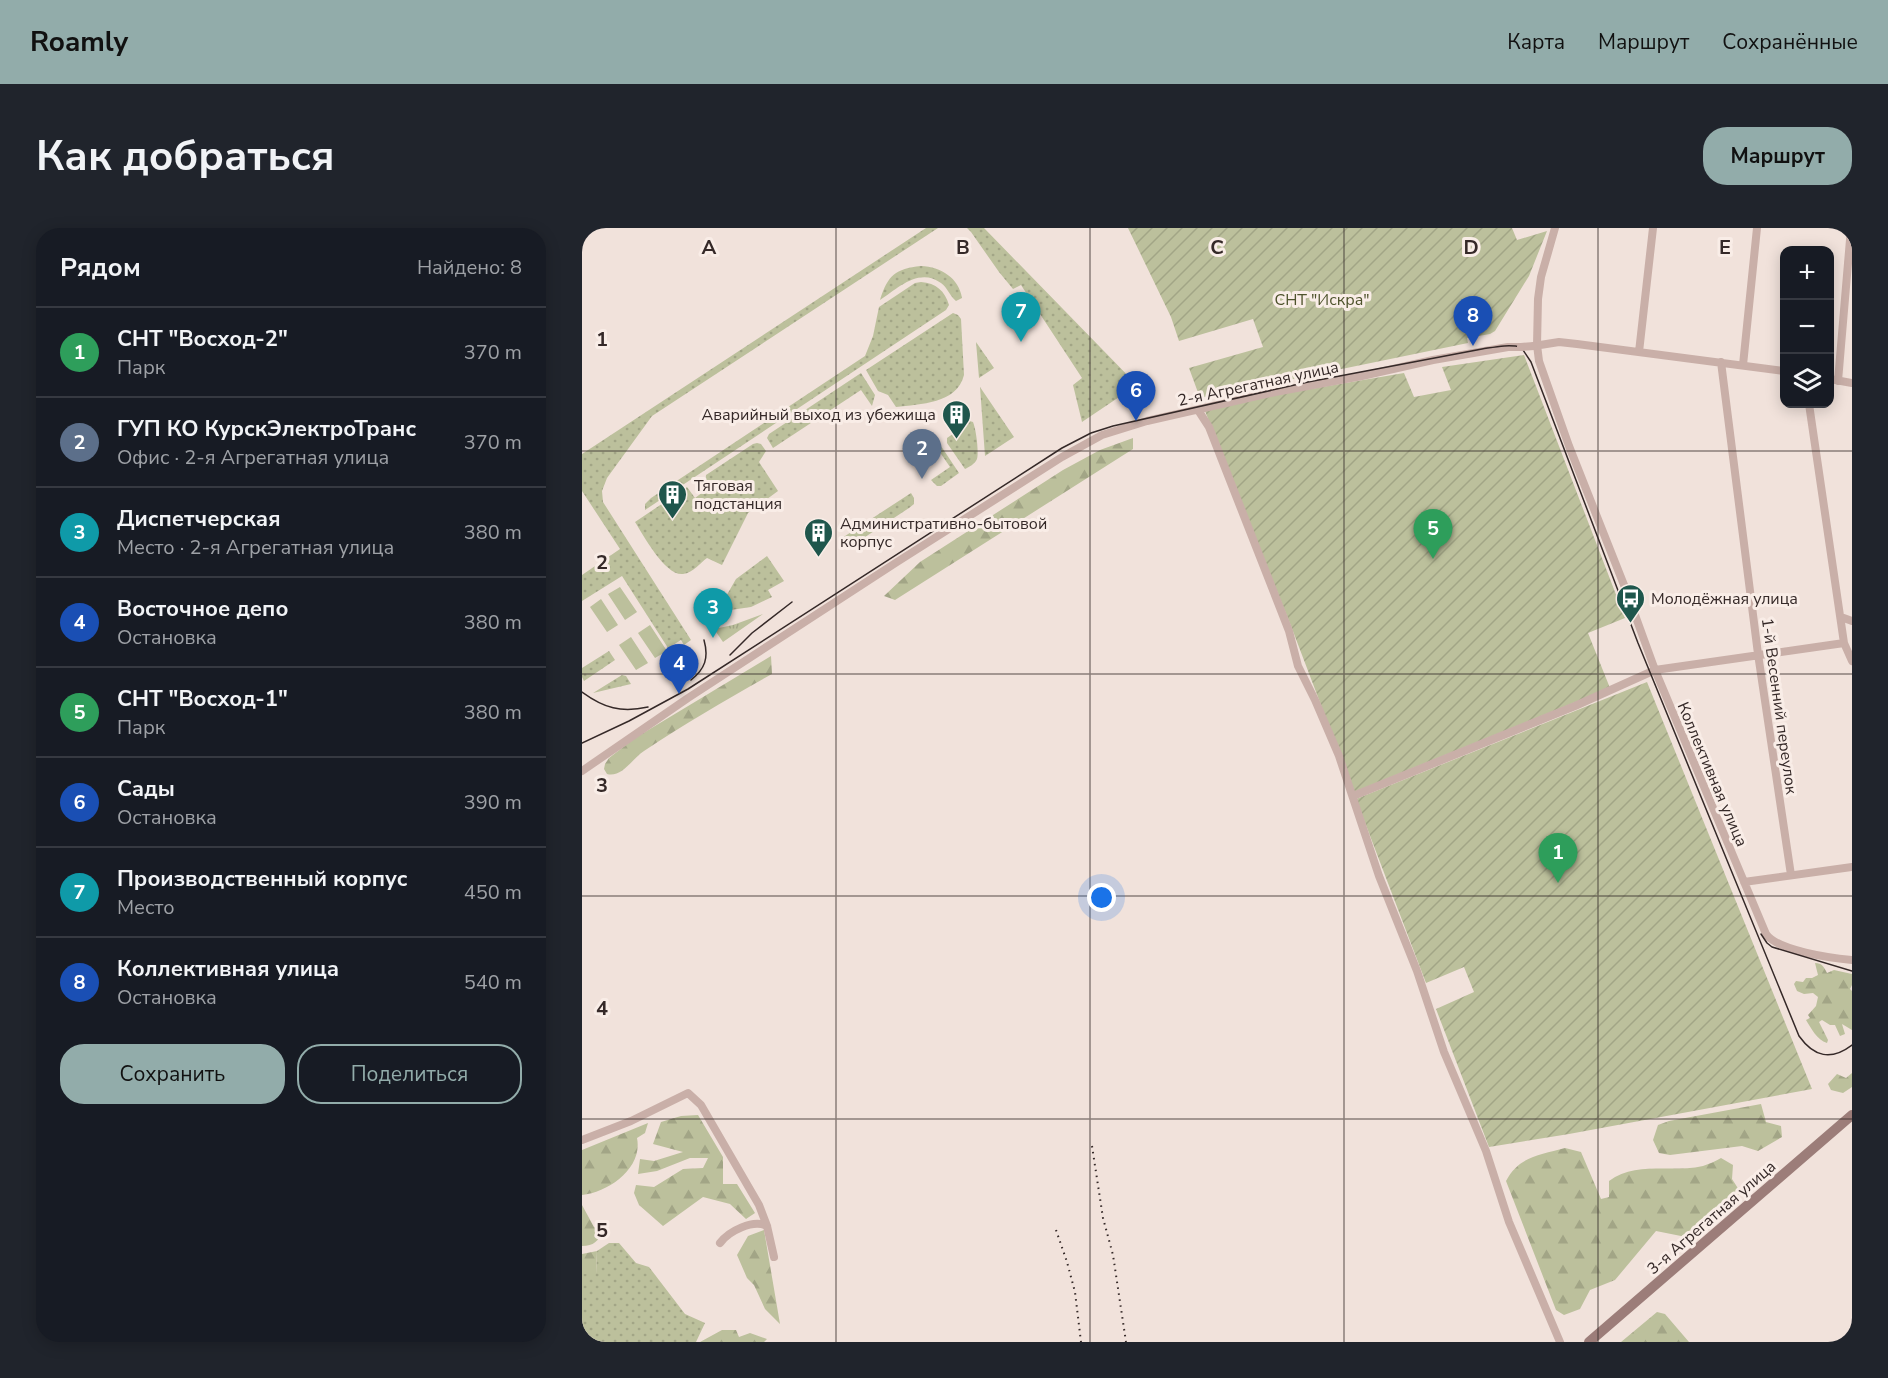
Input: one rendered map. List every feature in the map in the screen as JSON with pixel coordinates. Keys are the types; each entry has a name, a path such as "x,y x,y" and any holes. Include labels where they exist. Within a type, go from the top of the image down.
{"street":[{"name":"Коллективная улица","path":"1555,228 1540,277 1535,346 1569,446 1655,670 1766,934 1771,941 1795,950 1852,960"},
{"path":"1639,352 1653,228"},
{"path":"1743,365 1757,228"},
{"path":"1851,228 1834,380 1852,383"},
{"name":"2-я Агрегатная улица","path":"582,771 688,698 1062,457 1102,435 1147,421 1433,360 1508,347 1559,342 1780,370"},
{"name":"1-й Весенний переулок","path":"1721,362 1758,654 1791,875"},
{"path":"1810,408 1844,643 1852,661"},
{"path":"1198,410 1209,427 1289,631 1298,666 1339,756 1379,876 1417,971 1444,1052 1486,1151 1509,1222 1560,1342"},
{"path":"1841,617 1852,621"},
{"path":"1353,796 1575,706 1655,670 1844,643"},
{"path":"1744,882 1852,867"},
{"path":"582,1140 632,1121 688,1093 701,1105 759,1205 767,1226 774,1257"},
{"name":"3-я Агрегатная улица","path":"1589,1342 1852,1115"},
{"path":"720,1243 728,1234 738,1229 762,1224 767,1226"}],"green space":[{"path":"926,228 938,228 652,416 607,478 602,491 603,502 691,640 684,645 681,640 668,648 622,576 582,601 582,575 620,549 582,491 582,454"},
{"path":"967,228 984,228 1137,385 1082,422 1073,385 1082,378 1021,285 1013,289"},
{"name":"СНТ \"Искра\"","path":"1128,228 1512,228 1517,240 1547,231 1529,276 1495,331 1490,334 1467,338 1468,343 1200,398 1189,368 1263,347 1253,319 1179,341 1171,317"},
{"path":"921,266 942,271 948,275 957,285 962,298 956,301 941,283 925,277 901,285 880,300 886,285 894,275 905,269"},
{"path":"915,283 931,284 942,292 949,305 946,310 645,510 645,504 651,498 865,356 873,336 879,307"},
{"path":"953,313 961,319 964,375 960,385 954,392 936,401 896,407 888,395 878,391 866,370"},
{"path":"976,342 994,368 979,378"},
{"path":"1524,355 1625,618 1588,633 1610,688 1354,792 1205,411 1281,394 1404,373 1414,397 1451,390 1442,367"},
{"path":"861,373 875,395 872,406 861,390 773,448 767,438 769,434"},
{"path":"980,387 1014,437 985,456"},
{"path":"966,420 973,422 978,451 976,461 965,469 947,443 947,438 960,429"},
{"path":"1133,438 1133,449 895,600 884,596 920,562 1063,470 1100,450"},
{"path":"757,443 761,444 766,451 759,462 778,491 748,513 722,565 707,558 687,573 676,573 669,569 635,522 687,487 695,498 707,489 706,475"},
{"path":"941,446 959,473 941,486 937,486 931,480 950,467 937,448"},
{"path":"911,493 914,504 853,545 848,545 842,538"},
{"path":"767,556 784,581 768,590 772,597 751,607 717,612 736,579"},
{"path":"620,587 637,612 625,620 608,594"},
{"path":"601,599 618,625 607,632 590,607"},
{"path":"763,614 723,642 714,629 733,625"},
{"path":"650,625 667,651 655,658 638,633"},
{"path":"631,637 648,663 636,670 619,645"},
{"path":"609,651 615,660 584,681 582,668"},
{"path":"771,656 772,674 660,741 618,773 607,774 604,769 609,758 635,738"},
{"path":"622,675 626,676 631,684 593,693"},
{"path":"1647,682 1812,1089 1489,1147 1436,1009 1474,992 1464,967 1426,983 1356,799"},
{"path":"1815,963 1822,966 1827,973 1834,970 1852,974 1850,989 1852,991 1852,1030 1842,1024 1845,1034 1840,1036 1835,1025 1822,1020 1819,1022 1828,1040 1827,1043 1817,1037 1806,1020 1810,1018 1808,1015 1816,1006 1818,997 1813,993 1804,994 1797,991 1794,984 1796,981 1803,982 1806,978 1818,975"},
{"path":"1852,1073 1852,1087 1843,1093 1831,1090 1828,1084 1837,1074 1846,1078"},
{"path":"1761,1104 1766,1122 1781,1126 1782,1137 1758,1151 1742,1146 1670,1155 1659,1153 1653,1140 1658,1125 1669,1121"},
{"path":"698,1115 723,1157 723,1184 737,1184 755,1213 746,1219 730,1204 703,1197 663,1226 639,1205 634,1193 636,1185 654,1187 683,1169 703,1168 708,1158 690,1158 657,1171 638,1174 640,1159 654,1161 683,1152 653,1144 661,1122 681,1116"},
{"path":"648,1123 645,1133 637,1138 635,1159 622,1177 603,1189 582,1195 582,1150"},
{"path":"1565,1148 1581,1152 1601,1199 1609,1197 1609,1181 1631,1171 1691,1168 1703,1166 1721,1158 1733,1165 1732,1179 1741,1193 1686,1237 1656,1231 1615,1280 1590,1290 1580,1309 1564,1315 1556,1310 1506,1181 1517,1166 1524,1161"},
{"path":"582,1205 594,1227 603,1231 595,1242 582,1246"},
{"path":"764,1230 780,1324 765,1309 737,1255 748,1236"},
{"path":"609,1243 619,1243 636,1263 649,1267 685,1314 705,1323 696,1342 589,1342 582,1326 582,1274 596,1274 597,1251"},
{"path":"597,1251 596,1274 582,1274 582,1254"},
{"path":"1657,1312 1665,1314 1689,1342 1621,1342"},
{"path":"722,1330 736,1330 739,1337 750,1333 767,1339 764,1342 700,1342"}],"tram line":[{"path":"582,743 688,689 1062,448 1091,433 1308,382 1482,349 1521,347 1531,362 1638,643 1799,1036 1811,1049 1823,1054 1837,1053 1852,1045"},
{"path":"730,655 752,633 792,602"},
{"path":"691,680 700,672 705,663 704,640"},
{"path":"582,692 613,708 648,707"},
{"path":"1761,934 1772,947 1852,971"}],"railway":[{"path":"1092,1146 1103,1218 1113,1255 1126,1342"},
{"path":"1056,1230 1075,1292 1081,1342"}],"place":[{"name":"Производственный корпус","path":"1021,342"},
{"name":"Коллективная улица","path":"1473,346"},
{"name":"Сады","path":"1136,421"},
{"name":"Аварийный выход из убежища","path":"957,440"},
{"name":"ГУП КО КурскЭлектроТранс","path":"922,479"},
{"name":"Тяговая подстанция","path":"673,520"},
{"name":"Административно-бытовой корпус","path":"819,558"},
{"name":"СНТ \"Восход-1\"","path":"1433,559"},
{"name":"Молодёжная улица","path":"1630,624"},
{"name":"Диспетчерская","path":"713,638"},
{"name":"Восточное депо","path":"679,694"},
{"name":"СНТ \"Восход-2\"","path":"1558,883"}]}
